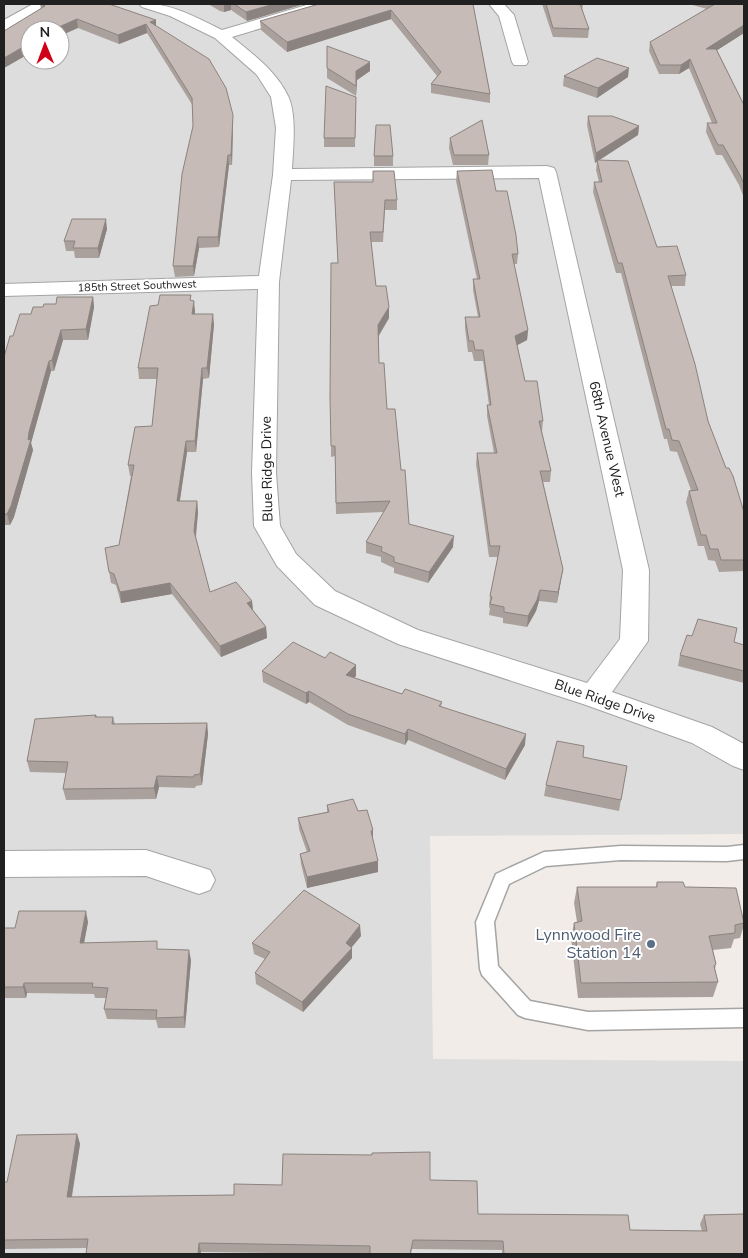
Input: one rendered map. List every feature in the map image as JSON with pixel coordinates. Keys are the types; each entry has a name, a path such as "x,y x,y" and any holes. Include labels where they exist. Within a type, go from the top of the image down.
{"street":[{"path":"4,26 44,4"},
{"name":"Blue Ridge Drive","path":"147,4 175,12 221,35 263,72 280,97 285,128 282,175 269,282 264,473 267,526 286,560 325,598 408,637 594,696 702,735 744,758"},
{"path":"221,35 326,4"},
{"path":"496,4 506,15 520,62"},
{"name":"68th Avenue West","path":"282,175 547,172 636,570 634,641 594,696"},
{"name":"185th Street Southwest","path":"4,290 269,282"},
{"path":"4,864 146,863 199,880"}],"lane":[{"path":"744,852 727,854 621,853 544,859 502,879 485,922 489,969 525,1009 588,1021 744,1018"}],"shaded area":[{"path":"4,4 744,4 744,834 430,836 433,1059 744,1061 744,1254 4,1254"}],"building":[{"path":"40,4 109,4 156,20 150,22 209,59 226,88 233,115 231,155 228,155 218,237 198,237 193,266 173,266 182,174 193,126 192,98 146,24 118,35 77,19 70,22 70,20 22,20 45,6"},
{"path":"234,4 274,4 246,12"},
{"path":"319,4 473,4 490,94 431,84 441,72 391,10 287,42 260,21"},
{"path":"546,4 580,4 589,29 553,28"},
{"path":"715,4 744,4 744,25 706,49 716,49 744,105 744,184 723,145 718,145 707,123 717,123 690,59 681,65 660,65 650,42"},
{"path":"20,21 20,49 4,58 4,31"},
{"path":"327,46 370,62 356,71 356,86 327,68"},
{"path":"597,58 629,68 598,88 564,76"},
{"path":"326,86 356,97 355,138 324,138"},
{"path":"588,116 612,116 639,126 596,153"},
{"path":"482,120 489,155 454,155 450,138"},
{"path":"376,125 390,125 393,156 374,156"},
{"path":"597,160 628,161 657,247 677,246 686,275 668,276 695,364 708,421 726,468 729,468 733,476 744,512 744,560 721,560 718,549 710,549 706,535 701,535 689,491 698,490 679,441 672,440 669,429 666,429 622,263 618,263 594,182 602,182"},
{"path":"492,170 496,191 507,191 516,235 518,254 512,254 528,330 515,336 525,381 537,381 543,421 539,421 551,471 540,471 563,569 558,592 540,590 528,616 504,612 504,607 490,604 500,546 490,546 477,453 497,453 487,405 491,405 483,350 475,350 473,341 469,341 465,317 480,317 473,279 480,279 457,171"},
{"path":"373,171 394,171 397,200 385,200 383,232 370,232 376,286 386,286 389,307 378,325 379,363 384,363 387,409 395,409 401,470 405,470 409,524 454,536 429,572 394,562 394,557 381,551 382,547 366,542 390,501 336,503 335,446 331,446 330,397 331,263 338,263 334,182 373,182"},
{"path":"72,219 106,219 98,248 73,248 75,241 64,241"},
{"path":"160,295 191,295 190,300 194,301 192,314 213,314 207,368 202,368 195,441 186,441 177,501 197,501 194,531 210,592 236,582 252,601 247,603 266,627 220,646 170,583 120,592 114,574 109,572 105,548 119,545 134,465 128,465 135,427 152,426 158,368 138,368 150,306 158,305"},
{"path":"57,297 93,297 86,329 61,330 52,360 49,361 29,432 28,440 31,439 11,506 7,514 4,514 4,357 10,336 13,336 20,314 31,314 33,307 43,307 44,304 56,304"},
{"path":"698,619 737,628 734,642 744,645 744,671 680,655 687,635 692,636"},
{"path":"293,642 325,658 330,652 356,665 346,675 402,694 405,689 442,702 439,706 526,734 506,769 408,729 405,734 348,714 309,691 306,693 262,671"},
{"path":"96,715 95,717 113,717 112,724 207,723 200,774 194,775 194,777 157,776 154,788 63,789 68,762 27,761 35,719"},
{"path":"557,741 584,746 583,757 627,766 621,800 546,785"},
{"path":"353,799 358,811 367,810 373,830 371,831 378,861 307,877 300,854 310,851 298,818 329,812 327,805"},
{"name":"Lynnwood Fire Station 14","path":"657,882 683,882 685,887 736,888 744,923 735,925 735,933 709,936 718,982 581,983 574,923 582,921 577,887 657,887"},
{"path":"304,890 360,925 346,943 352,948 302,1002 255,973 270,952 252,943"},
{"path":"19,911 86,911 80,943 157,941 157,949 189,950 184,1017 156,1018 157,1010 104,1009 108,988 92,987 93,983 24,983 23,987 4,987 4,928 15,928"},
{"path":"77,1134 67,1197 234,1195 234,1184 282,1185 283,1154 372,1155 372,1153 430,1152 430,1180 477,1181 478,1214 628,1215 630,1230 707,1231 704,1215 744,1214 744,1254 504,1254 503,1241 413,1240 410,1254 370,1254 370,1246 199,1243 198,1254 86,1254 88,1239 4,1240 4,1182 7,1182 17,1135"}],"place":[{"name":"Lynnwood Fire Station 14","path":"651,944"}]}
